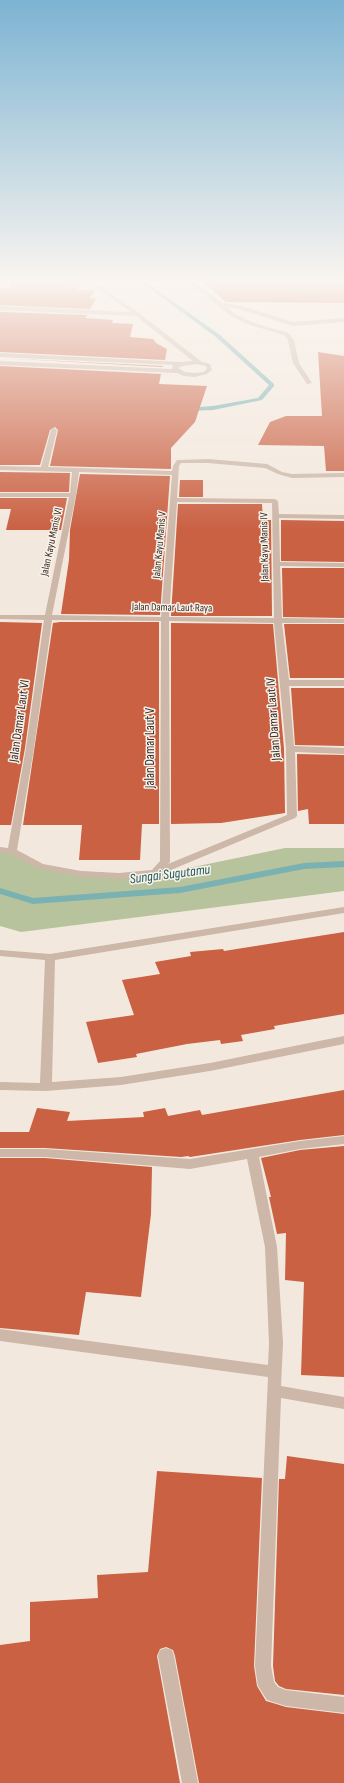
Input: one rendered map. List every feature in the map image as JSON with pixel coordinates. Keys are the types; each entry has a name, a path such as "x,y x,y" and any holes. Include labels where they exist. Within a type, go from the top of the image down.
{"street":[{"path":"5,363 176,371 184,374 195,375 209,371 210,367 201,363"},
{"path":"165,363 196,363"},
{"path":"296,363 309,383"},
{"path":"176,371 176,366 181,364"},
{"path":"44,469 54,430"},
{"path":"0,468 176,473 178,462 190,460 267,466 280,473 292,476 344,475"},
{"name":"Jalan Kayu Manis VI","path":"48,618 73,495 76,470"},
{"name":"Jalan Kayu Manis V","path":"164,619 175,500 176,473"},
{"path":"0,495 73,495"},
{"name":"Jalan Kayu Manis IV","path":"175,500 275,502 278,620"},
{"path":"276,516 344,517"},
{"path":"276,564 344,565"},
{"name":"Jalan Damar Laut Raya","path":"0,617 344,621"},
{"name":"Jalan Damar Laut VI","path":"12,852 30,748 48,618"},
{"name":"Jalan Damar Laut V","path":"154,872 165,862 164,619"},
{"name":"Jalan Damar Laut IV","path":"154,872 212,850 292,816 290,749 278,620"},
{"path":"285,683 344,684"},
{"path":"290,749 344,751"},
{"path":"0,850 12,852 40,866 81,874 119,876 154,872"},
{"path":"0,953 50,957 344,910"},
{"path":"46,1087 50,957"},
{"path":"0,1086 46,1087 122,1081 202,1068 344,1040"},
{"path":"0,1153 45,1153 190,1164 344,1140"},
{"path":"252,1154 271,1247 276,1372 263,1666 266,1686 273,1694 286,1698 344,1705"},
{"path":"0,1335 276,1372"},
{"path":"275,1391 344,1403"},
{"path":"166,1656 190,1783"}],"green space":[{"path":"285,848 344,848 344,891 21,932 0,926 0,849 47,869 150,876"}],"building":[{"path":"94,363 163,366 163,367"},
{"path":"319,363 344,363 344,471 326,471 324,446 258,445 270,422 286,416 322,416"},
{"path":"0,366 161,374 159,384 207,386 195,422 171,448 171,469 50,466 58,430 55,427 50,430 40,465 0,465"},
{"path":"0,472 70,473 69,492 0,492"},
{"path":"80,474 170,476 160,615 61,614 69,560 70,530"},
{"path":"180,480 203,480 203,497 179,497"},
{"path":"0,498 67,498 61,530 6,530 11,509 0,509"},
{"path":"178,504 262,504 263,520 271,520 272,616 171,616"},
{"path":"281,520 344,521 344,562 281,561"},
{"path":"282,568 344,568 344,618 283,617"},
{"path":"0,622 42,623 25,748 11,825 0,825"},
{"path":"159,622 159,824 142,824 140,860 79,860 82,825 23,825 53,623"},
{"path":"171,623 273,624 284,749 285,813 221,823 171,824"},
{"path":"284,624 344,624 344,678 290,678"},
{"path":"291,688 344,688 344,746 295,745"},
{"path":"297,754 344,755 344,824 309,824 308,809 298,811"},
{"path":"344,932 344,1014 274,1026 275,1029 241,1035 243,1041 221,1044 220,1040 187,1044 136,1054 137,1057 98,1063 86,1022 134,1015 122,980 160,974 155,962 191,956 190,952 223,949 224,951"},
{"path":"344,1090 344,1135 300,1140 190,1157 45,1148 0,1148 0,1132 29,1132 37,1108 70,1112 67,1121 144,1117 143,1112 165,1108 168,1116 200,1110 202,1115"},
{"path":"344,1146 344,1377 301,1375 304,1282 285,1280 286,1233 277,1234 269,1197 271,1197 261,1158 300,1150"},
{"path":"0,1158 45,1158 152,1167 151,1214 141,1297 86,1292 79,1335 0,1328"},
{"path":"287,1456 344,1464 344,1695 286,1689 279,1686 275,1681 273,1666 279,1479 285,1479"},
{"path":"157,1471 262,1478 254,1666 257,1686 266,1701 286,1707 344,1714 344,1783 199,1783 175,1656 173,1650 166,1647 160,1649 157,1656 180,1783 0,1783 0,1645 30,1641 30,1602 98,1598 97,1575 148,1572"}],"waterway":[{"name":"Sungai Sugutamu","path":"187,410 213,408 260,399 272,385 248,363"},
{"name":"Sungai Sugutamu","path":"0,891 33,901 180,890 304,866 344,864"}]}
